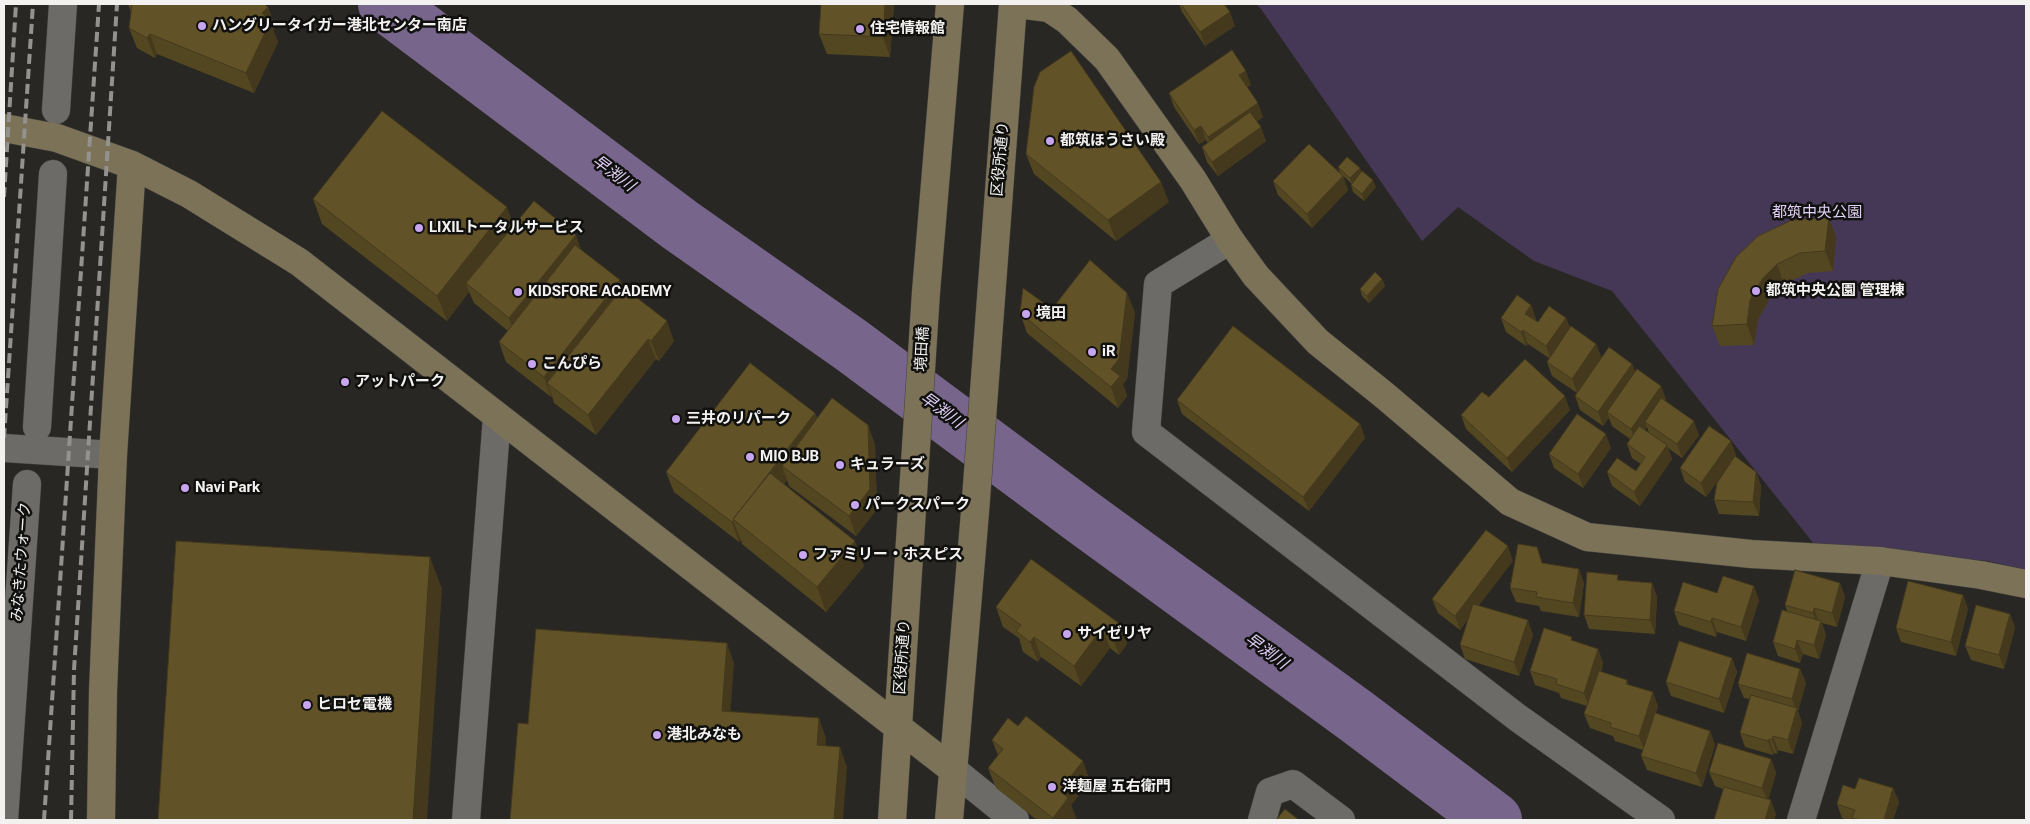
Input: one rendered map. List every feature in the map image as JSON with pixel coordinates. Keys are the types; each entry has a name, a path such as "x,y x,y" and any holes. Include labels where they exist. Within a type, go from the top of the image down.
{"street":[{"path":"56,110 63,4"},
{"name":"境田橋","path":"914,495 926,292 950,4"},
{"name":"区役所通り","path":"952,769 975,512 988,314 1013,4"},
{"path":"1017,4 1050,8 1066,20 1107,59 1193,180 1230,240 1256,276 1318,342 1384,395 1510,502 1587,537 1752,554 1880,561 1981,575 2026,584"},
{"path":"4,128 57,138 132,165 189,194 299,262 952,769 1015,820"},
{"path":"101,820 103,691 113,455 132,165"},
{"path":"36,427 53,174"},
{"path":"1230,240 1158,284 1146,432 1518,718 1660,820"},
{"path":"466,820 497,416"},
{"path":"4,448 113,455"},
{"name":"みなきたウォーク","path":"4,820 27,484"},
{"name":"区役所通り","path":"892,820 914,495"},
{"path":"1801,820 1880,561"},
{"path":"949,820 952,769"},
{"path":"1262,820 1270,792 1293,784 1341,820"}],"green space":[{"name":"都筑中央公園","path":"1256,4 2026,4 2026,570 1988,561 1814,544 1612,291 1534,261 1458,207 1422,241"}],"building":[{"path":"131,4 264,4 268,7 262,13 270,22 246,73 150,34 147,38 129,28"},
{"path":"821,4 885,4 883,37 819,34"},
{"path":"1181,4 1224,4 1230,12 1200,32"},
{"path":"1232,50 1246,71 1239,75 1258,103 1208,137 1201,126 1194,130 1169,93"},
{"path":"1071,51 1161,182 1108,220 1026,154 1034,87 1040,72"},
{"name":"LIXILトータルサービス","path":"382,111 507,207 437,296 313,199"},
{"path":"1250,112 1261,127 1212,162 1202,147"},
{"path":"1309,144 1343,176 1307,214 1273,181"},
{"path":"1347,157 1360,168 1350,178 1338,167"},
{"path":"1362,171 1373,180 1362,194 1351,185"},
{"path":"534,201 576,235 509,318 466,283"},
{"path":"1829,217 1825,251 1800,253 1777,264 1763,278 1750,300 1747,324 1712,326 1718,289 1736,257 1758,236 1792,220"},
{"path":"575,245 620,280 544,377 499,342"},
{"path":"1090,260 1127,293 1119,359 1111,369 1120,376 1111,387 1020,313 1023,288 1052,309"},
{"path":"1375,272 1382,279 1367,296 1360,289"},
{"path":"623,287 667,321 651,341 648,339 588,415 547,383"},
{"path":"1517,295 1531,305 1525,314 1538,322 1549,306 1566,318 1546,346 1501,318"},
{"path":"1233,326 1360,424 1303,497 1177,400"},
{"path":"1571,326 1596,344 1572,379 1547,362"},
{"path":"1609,347 1632,364 1598,412 1575,396"},
{"path":"1525,359 1565,396 1507,458 1461,415 1482,392 1489,397"},
{"path":"750,363 815,413 732,522 666,472"},
{"path":"1637,369 1661,386 1631,429 1607,412"},
{"name":"キュラーズ","path":"832,398 868,425 870,489 849,516 782,466"},
{"path":"1661,398 1694,421 1677,444 1645,422"},
{"path":"1577,414 1606,434 1578,474 1549,454"},
{"path":"1639,426 1667,445 1634,492 1607,472 1617,458 1636,471 1645,457 1627,444"},
{"path":"1709,426 1731,441 1701,483 1680,468"},
{"path":"1735,456 1756,472 1753,502 1714,500 1717,483"},
{"name":"ファミリー・ホスピス","path":"770,473 855,541 817,587 733,519"},
{"path":"1486,530 1508,546 1455,616 1432,599"},
{"name":"ヒロセ電機","path":"176,541 430,557 413,820 158,820"},
{"path":"1518,544 1537,547 1542,563 1579,569 1573,603 1536,597 1537,592 1510,588"},
{"path":"1031,559 1120,624 1112,635 1102,628 1074,666 1034,637 1030,642 1016,631 1021,625 996,607"},
{"path":"1795,570 1840,583 1832,613 1814,608 1813,613 1785,605"},
{"path":"1587,572 1618,575 1617,580 1652,583 1650,620 1584,615"},
{"path":"1723,576 1754,586 1741,627 1712,618 1711,622 1674,611 1683,582 1717,593"},
{"path":"1908,581 1963,595 1951,642 1896,628"},
{"path":"1473,604 1528,620 1514,662 1460,645"},
{"path":"1976,605 2010,614 1999,655 1965,646"},
{"path":"1782,610 1821,621 1814,645 1797,640 1795,649 1773,642"},
{"path":"1544,628 1572,637 1571,640 1598,649 1584,693 1556,684 1557,679 1530,671"},
{"name":"港北みなも","path":"536,629 727,643 722,711 819,718 817,745 840,747 834,820 510,820 518,723 528,724"},
{"path":"1679,641 1732,658 1719,699 1666,682"},
{"path":"1747,653 1800,669 1792,699 1738,684"},
{"path":"1599,671 1627,680 1626,684 1653,692 1639,736 1610,727 1611,723 1584,714"},
{"path":"1751,695 1797,708 1788,740 1773,736 1772,740 1769,739 1768,741 1740,733"},
{"path":"1655,713 1710,731 1696,773 1641,756"},
{"path":"1026,716 1083,761 1060,790 1068,798 1053,818 988,768 1003,749 992,740 1008,718 1018,726"},
{"path":"1718,743 1771,759 1762,788 1709,772"},
{"path":"1859,778 1893,788 1884,820 1852,818 1855,810 1837,804 1843,785 1855,789"},
{"path":"1724,787 1771,800 1765,820 1714,820"},
{"path":"1285,809 1299,820 1276,820"}],"waterway":[{"name":"早渕川","path":"386,4 680,225 851,345 1356,716 1494,820"}],"railway":[{"path":"4,197 16,4"},
{"path":"4,438 33,4"},
{"path":"44,820 99,4"},
{"path":"71,820 74,670 117,4"}],"place":[{"name":"ハングリータイガー港北センター南店","path":"202,26"},
{"name":"住宅情報館","path":"860,29"},
{"name":"都筑ほうさい殿","path":"1050,141"},
{"name":"LIXILトータルサービス","path":"419,228"},
{"name":"都筑中央公園 管理棟","path":"1756,291"},
{"name":"KIDSFORE ACADEMY","path":"518,292"},
{"name":"境田","path":"1026,314"},
{"name":"iR","path":"1092,352"},
{"name":"こんぴら","path":"532,364"},
{"name":"アットパーク","path":"345,382"},
{"name":"三井のリパーク","path":"676,419"},
{"name":"MIO BJB","path":"750,457"},
{"name":"キュラーズ","path":"840,465"},
{"name":"Navi Park","path":"185,488"},
{"name":"パークスパーク","path":"855,505"},
{"name":"ファミリー・ホスピス","path":"803,555"},
{"name":"サイゼリヤ","path":"1067,634"},
{"name":"ヒロセ電機","path":"307,705"},
{"name":"港北みなも","path":"657,735"},
{"name":"洋麺屋 五右衛門","path":"1052,787"}]}
